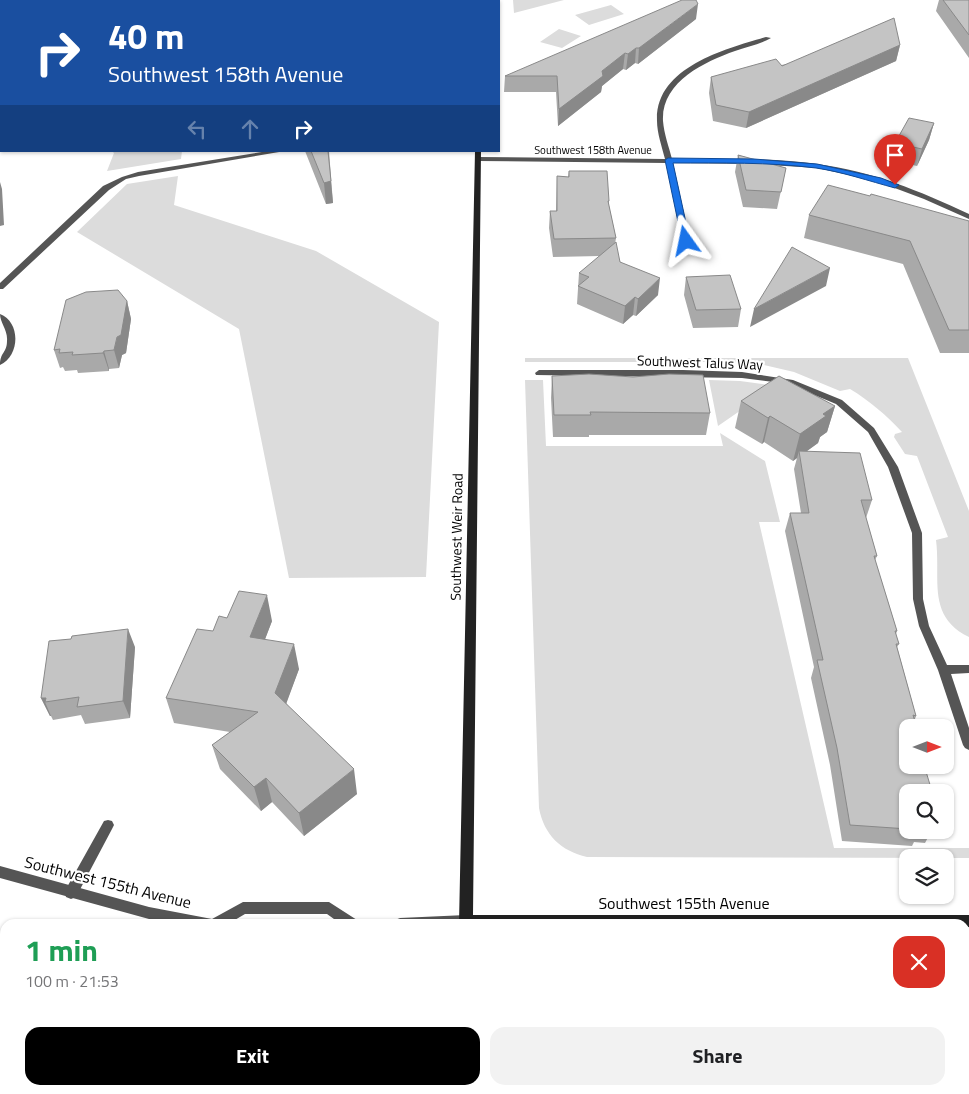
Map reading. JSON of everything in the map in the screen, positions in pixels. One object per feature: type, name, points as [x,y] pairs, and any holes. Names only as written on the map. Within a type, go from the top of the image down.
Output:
[{"type":"street","points":[[686,241],[660,121],[663,102],[675,83],[695,67],[722,53],[768,38]]},
{"type":"street","points":[[0,287],[106,188],[115,182],[138,174],[276,152]]},
{"type":"street","name":"Southwest 158th Avenue","points":[[478,155],[754,162],[817,166],[878,180],[927,197],[969,217]]},
{"type":"street","name":"Southwest Weir Road","points":[[466,919],[478,155]]},
{"type":"street","points":[[0,316],[4,319],[11,332],[10,349],[0,362]]},
{"type":"street","name":"Southwest Talus Way","points":[[539,373],[683,372],[742,375],[790,382],[839,402],[871,430],[893,467],[917,533],[919,561],[918,599],[924,626],[944,670],[969,745]]},
{"type":"street","points":[[944,670],[969,669]]},
{"type":"street","points":[[71,893],[108,825]]},
{"type":"street","name":"Southwest 155th Avenue","points":[[0,872],[71,893],[149,913],[181,919]]},
{"type":"street","points":[[224,919],[243,908],[329,908],[345,919]]},
{"type":"shaded area","points":[[513,0],[564,0],[514,13]]},
{"type":"shaded area","points":[[611,5],[624,14],[589,25],[575,15]]},
{"type":"shaded area","points":[[559,29],[581,36],[562,48],[540,42]]},
{"type":"shaded area","points":[[182,152],[181,159],[107,171],[114,153]]},
{"type":"shaded area","points":[[178,176],[174,205],[316,251],[439,322],[426,577],[289,578],[239,329],[77,232],[127,184]]},
{"type":"shaded area","points":[[525,358],[908,358],[969,511],[969,637],[955,628],[946,618],[941,607],[937,582],[936,540],[948,537],[917,456],[905,454],[894,437],[895,434],[902,432],[878,409],[850,389],[840,391],[794,372],[764,365],[732,362],[525,362]]},
{"type":"shaded area","points":[[525,380],[543,380],[546,446],[723,446],[720,433],[765,461],[780,522],[759,522],[834,848],[969,848],[969,858],[954,858],[954,849],[899,849],[899,858],[587,857],[569,851],[555,840],[541,818],[539,808]]},
{"type":"shaded area","points":[[709,380],[740,381],[776,386],[718,426]]},
{"type":"building","points":[[682,0],[696,0],[698,4],[639,48],[628,54],[625,53],[602,71],[603,76],[559,109],[557,76],[505,76]]},
{"type":"building","points":[[943,0],[969,0],[969,35]]},
{"type":"building","points":[[894,18],[900,45],[749,112],[716,105],[711,77],[776,59],[782,66]]},
{"type":"building","points":[[909,118],[934,123],[922,149],[895,143]]},
{"type":"building","points":[[311,152],[328,152],[331,181],[324,183]]},
{"type":"building","points":[[738,155],[786,168],[781,192],[746,190]]},
{"type":"building","points":[[569,171],[607,171],[608,201],[616,238],[554,239],[550,211],[557,211],[557,176],[569,177]]},
{"type":"building","points":[[828,185],[870,196],[871,194],[969,221],[969,330],[949,330],[910,241],[809,215]]},
{"type":"building","points":[[616,242],[620,262],[660,278],[638,299],[635,297],[625,306],[578,286],[589,277],[579,273]]},
{"type":"building","points":[[792,247],[830,268],[754,309]]},
{"type":"building","points":[[730,275],[741,309],[696,310],[686,277]]},
{"type":"building","points":[[118,290],[127,301],[121,335],[117,337],[114,350],[104,351],[103,353],[72,355],[73,352],[59,353],[60,349],[54,350],[66,300],[86,292]]},
{"type":"building","points":[[589,374],[633,377],[669,374],[703,375],[710,413],[590,412],[591,415],[554,415],[552,376]]},
{"type":"building","points":[[779,376],[835,406],[823,414],[826,416],[800,434],[770,416],[768,418],[741,401]]},
{"type":"building","points":[[799,451],[860,453],[872,500],[861,500],[877,556],[874,556],[897,631],[895,631],[899,644],[896,644],[916,716],[913,715],[914,719],[899,719],[899,774],[927,774],[930,784],[899,784],[899,828],[850,825],[837,748],[817,660],[823,660],[790,513],[809,513]]},
{"type":"building","points":[[239,591],[267,595],[250,637],[294,644],[275,693],[354,769],[299,813],[266,778],[254,787],[212,745],[258,712],[166,698],[197,629],[213,631],[219,616],[227,618]]},
{"type":"building","points":[[128,629],[123,701],[77,707],[79,697],[45,702],[46,698],[41,698],[49,641]]},
{"type":"route","points":[[686,241],[668,160],[817,166],[895,185]]}]
